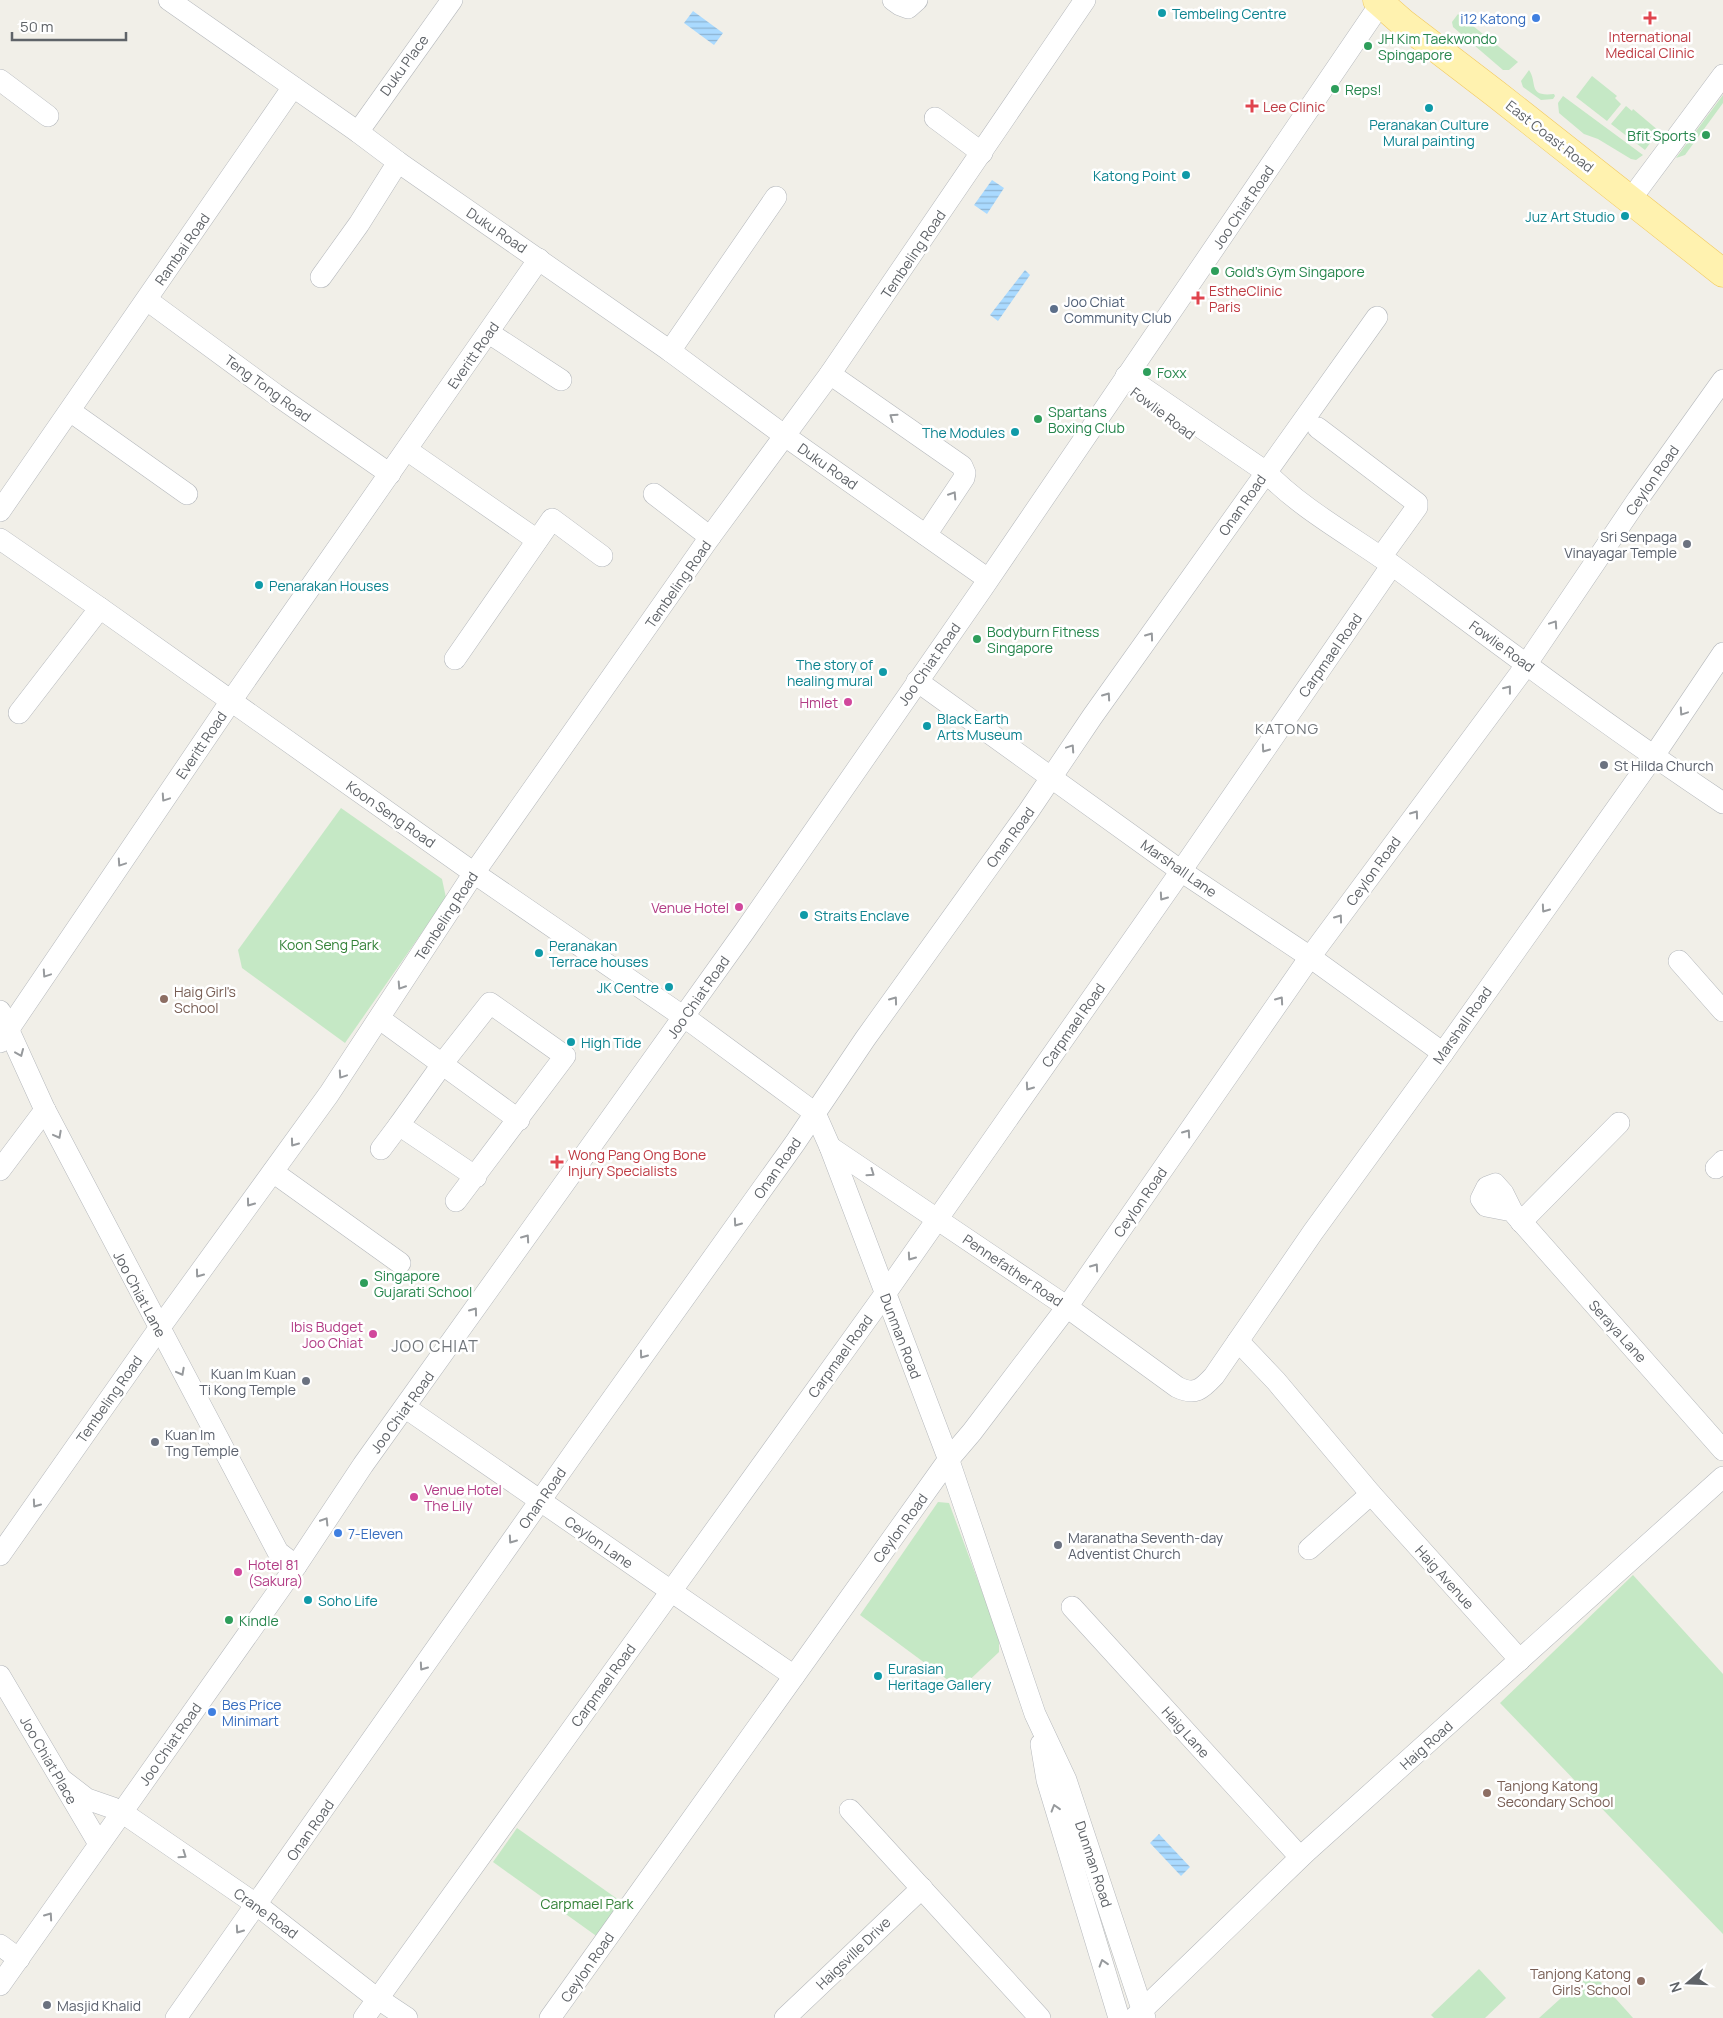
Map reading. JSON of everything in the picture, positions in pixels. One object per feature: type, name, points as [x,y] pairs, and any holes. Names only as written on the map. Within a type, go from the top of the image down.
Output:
[{"type":"main road","name":"East Coast Road","points":[[1387,1],[1438,30],[1550,116],[1723,256]]},
{"type":"main road","name":"East Coast Road","points":[[1387,1],[1402,22],[1723,274]]},
{"type":"street","name":"Duku Place","points":[[358,132],[452,0]]},
{"type":"street","points":[[893,0],[908,8],[917,0]]},
{"type":"street","name":"Tembeling Road","points":[[0,1555],[158,1329],[325,1100],[474,873],[710,537],[830,374],[1085,0]]},
{"type":"street","name":"Joo Chiat Road","points":[[0,1985],[296,1566],[339,1499],[406,1408],[684,1017],[1387,1]]},
{"type":"street","name":"Duku Road","points":[[182,3],[293,87],[670,351],[785,436],[988,579]]},
{"type":"street","points":[[1639,188],[1723,75]]},
{"type":"street","points":[[0,80],[48,116]]},
{"type":"street","name":"Rambai Road","points":[[0,511],[293,87]]},
{"type":"street","points":[[935,118],[982,153]]},
{"type":"street","points":[[321,277],[359,224],[398,162]]},
{"type":"street","points":[[670,351],[776,197]]},
{"type":"street","name":"Everitt Road","points":[[3,1027],[539,259]]},
{"type":"street","name":"Teng Tong Road","points":[[147,300],[275,394],[390,474]]},
{"type":"street","name":"Onan Road","points":[[176,2018],[815,1113],[860,1046],[929,952],[1092,717],[1377,318]]},
{"type":"street","points":[[489,333],[560,380]]},
{"type":"street","points":[[830,374],[962,466],[965,473],[964,478],[926,535]]},
{"type":"street","name":"Fowlie Road","points":[[1124,379],[1262,477],[1282,488],[1386,561],[1653,756],[1723,803]]},
{"type":"street","name":"Ceylon Road","points":[[550,2018],[949,1459],[972,1432],[1067,1307],[1310,957],[1527,664],[1638,499],[1723,380]]},
{"type":"street","points":[[70,411],[187,494]]},
{"type":"street","name":"Carpmael Road","points":[[364,2018],[885,1294],[1181,871],[1386,561],[1417,503],[1318,428]]},
{"type":"street","points":[[407,450],[537,540]]},
{"type":"street","points":[[654,494],[710,537]]},
{"type":"street","points":[[455,659],[552,519],[602,556]]},
{"type":"street","name":"Koon Seng Road","points":[[0,539],[474,873],[684,1017]]},
{"type":"street","points":[[19,713],[100,608]]},
{"type":"street","name":"Marshall Road","points":[[1195,1392],[1206,1385],[1214,1376],[1313,1232],[1444,1052],[1653,756],[1723,653]]},
{"type":"street","name":"Marshall Lane","points":[[917,682],[1181,871],[1310,957],[1444,1052]]},
{"type":"street","points":[[1679,961],[1723,1011]]},
{"type":"street","points":[[381,1148],[442,1064],[490,1003],[565,1056],[519,1120],[456,1201]]},
{"type":"street","name":"Dunman Road","points":[[684,1017],[815,1113],[830,1147],[949,1459],[1036,1714],[1066,1780],[1140,2015]]},
{"type":"street","points":[[380,1018],[519,1120]]},
{"type":"street","name":"Joo Chiat Lane","points":[[3,1027],[158,1329],[278,1552],[296,1566]]},
{"type":"street","points":[[0,1170],[45,1110]]},
{"type":"street","name":"Seraya Lane","points":[[1619,1123],[1516,1217],[1723,1450]]},
{"type":"street","points":[[399,1125],[476,1176]]},
{"type":"street","name":"Pennefather Road","points":[[830,1147],[1067,1307],[1177,1387],[1187,1392],[1195,1392]]},
{"type":"street","points":[[273,1172],[400,1263]]},
{"type":"street","name":"Haig Avenue","points":[[1238,1341],[1276,1381],[1316,1440],[1371,1494],[1520,1660]]},
{"type":"street","name":"Ceylon Lane","points":[[406,1408],[794,1676]]},
{"type":"street","name":"Haig Road","points":[[1140,2015],[1300,1858],[1723,1478]]},
{"type":"street","points":[[1309,1549],[1371,1494]]},
{"type":"street","name":"Haig Lane","points":[[1072,1607],[1300,1858]]},
{"type":"street","name":"Joo Chiat Place","points":[[0,1676],[99,1844]]},
{"type":"street","name":"Dunman Road","points":[[1036,1714],[1047,1780],[1119,2018]]},
{"type":"street","name":"Crane Road","points":[[61,1779],[87,1799],[121,1812],[257,1905],[378,1999],[408,2018]]},
{"type":"street","points":[[850,1810],[1040,2018]]},
{"type":"street","name":"Haigsville Drive","points":[[785,2018],[922,1888]]},
{"type":"street","points":[[0,1945],[19,1960]]},
{"type":"green space","points":[[1458,14],[1518,62],[1509,70],[1503,70],[1453,27],[1452,22]]},
{"type":"green space","points":[[1529,70],[1537,91],[1554,94],[1553,99],[1541,100],[1523,87],[1521,81]]},
{"type":"green space","points":[[1592,76],[1617,96],[1615,98],[1621,104],[1607,121],[1576,97]]},
{"type":"green space","points":[[1723,95],[1723,103],[1685,155],[1676,158]]},
{"type":"green space","points":[[1563,96],[1643,155],[1636,160],[1631,159],[1598,139],[1584,134],[1559,113],[1558,103]]},
{"type":"green space","points":[[1626,106],[1632,111],[1633,109],[1659,131],[1645,150],[1611,124]]},
{"type":"green space","name":"Koon Seng Park","points":[[341,808],[442,879],[446,898],[345,1043],[242,968],[238,950]]},
{"type":"green space","points":[[938,1502],[949,1503],[999,1637],[999,1652],[960,1689],[860,1615]]},
{"type":"green space","points":[[1633,1575],[1723,1674],[1723,1934],[1500,1703]]},
{"type":"green space","name":"Carpmael Park","points":[[517,1828],[626,1905],[602,1940],[493,1862]]},
{"type":"green space","points":[[1479,1969],[1506,1998],[1485,2018],[1434,2018],[1431,2015]]},
{"type":"green space","points":[[1591,1971],[1633,2018],[1539,2018]]},
{"type":"water","points":[[693,11],[723,33],[714,45],[684,23]]},
{"type":"water","points":[[992,180],[1004,188],[987,214],[974,205]]},
{"type":"water","points":[[1025,270],[1030,275],[998,321],[990,315]]},
{"type":"water","points":[[1159,1834],[1190,1867],[1181,1876],[1150,1843]]},
{"type":"place","name":"Tembeling Centre","points":[[1162,13]]},
{"type":"place","name":"i12 Katong","points":[[1536,18]]},
{"type":"place","name":"International Medical Clinic","points":[[1650,18]]},
{"type":"place","name":"JH Kim Taekwondo Spingapore","points":[[1368,46]]},
{"type":"place","name":"Reps!","points":[[1335,89]]},
{"type":"place","name":"Lee Clinic","points":[[1252,106]]},
{"type":"place","name":"Peranakan Culture Mural painting","points":[[1429,108]]},
{"type":"place","name":"Bfit Sports","points":[[1706,135]]},
{"type":"place","name":"Katong Point","points":[[1186,175]]},
{"type":"place","name":"Juz Art Studio","points":[[1625,216]]},
{"type":"place","name":"Gold's Gym Singapore","points":[[1215,271]]},
{"type":"place","name":"EstheClinic Paris","points":[[1198,298]]},
{"type":"place","name":"Joo Chiat Community Club","points":[[1054,309]]},
{"type":"place","name":"Foxx","points":[[1147,372]]},
{"type":"place","name":"Spartans Boxing Club","points":[[1038,419]]},
{"type":"place","name":"The Modules","points":[[1015,432]]},
{"type":"place","name":"Sri Senpaga Vinayagar Temple","points":[[1687,544]]},
{"type":"place","name":"Penarakan Houses","points":[[259,585]]},
{"type":"place","name":"Bodyburn Fitness Singapore","points":[[977,639]]},
{"type":"place","name":"The story of healing mural","points":[[883,672]]},
{"type":"place","name":"Hmlet","points":[[848,702]]},
{"type":"place","name":"Black Earth Arts Museum","points":[[927,726]]},
{"type":"place","name":"St Hilda Church","points":[[1604,765]]},
{"type":"place","name":"Venue Hotel","points":[[739,907]]},
{"type":"place","name":"Straits Enclave","points":[[804,915]]},
{"type":"place","name":"Peranakan Terrace houses","points":[[539,953]]},
{"type":"place","name":"JK Centre","points":[[669,987]]},
{"type":"place","name":"Haig Girl's School","points":[[164,999]]},
{"type":"place","name":"High Tide","points":[[571,1042]]},
{"type":"place","name":"Wong Pang Ong Bone Injury Specialists","points":[[557,1162]]},
{"type":"place","name":"Singapore Gujarati School","points":[[364,1283]]},
{"type":"place","name":"Ibis Budget Joo Chiat","points":[[373,1334]]},
{"type":"place","name":"Kuan Im Kuan Ti Kong Temple","points":[[306,1381]]},
{"type":"place","name":"Kuan Im Tng Temple","points":[[155,1442]]},
{"type":"place","name":"Venue Hotel The Lily","points":[[414,1497]]},
{"type":"place","name":"7-Eleven","points":[[338,1533]]},
{"type":"place","name":"Maranatha Seventh-day Adventist Church","points":[[1058,1545]]},
{"type":"place","name":"Hotel 81 (Sakura)","points":[[238,1572]]},
{"type":"place","name":"Soho Life","points":[[308,1600]]},
{"type":"place","name":"Kindle","points":[[229,1620]]},
{"type":"place","name":"Eurasian Heritage Gallery","points":[[878,1676]]},
{"type":"place","name":"Bes Price Minimart","points":[[212,1712]]},
{"type":"place","name":"Tanjong Katong Secondary School","points":[[1487,1793]]},
{"type":"place","name":"Tanjong Katong Girls' School","points":[[1641,1981]]},
{"type":"place","name":"Masjid Khalid","points":[[47,2005]]},
{"type":"district","name":"KATONG","points":[[1287,728]]},
{"type":"district","name":"JOO CHIAT","points":[[435,1346]]}]
